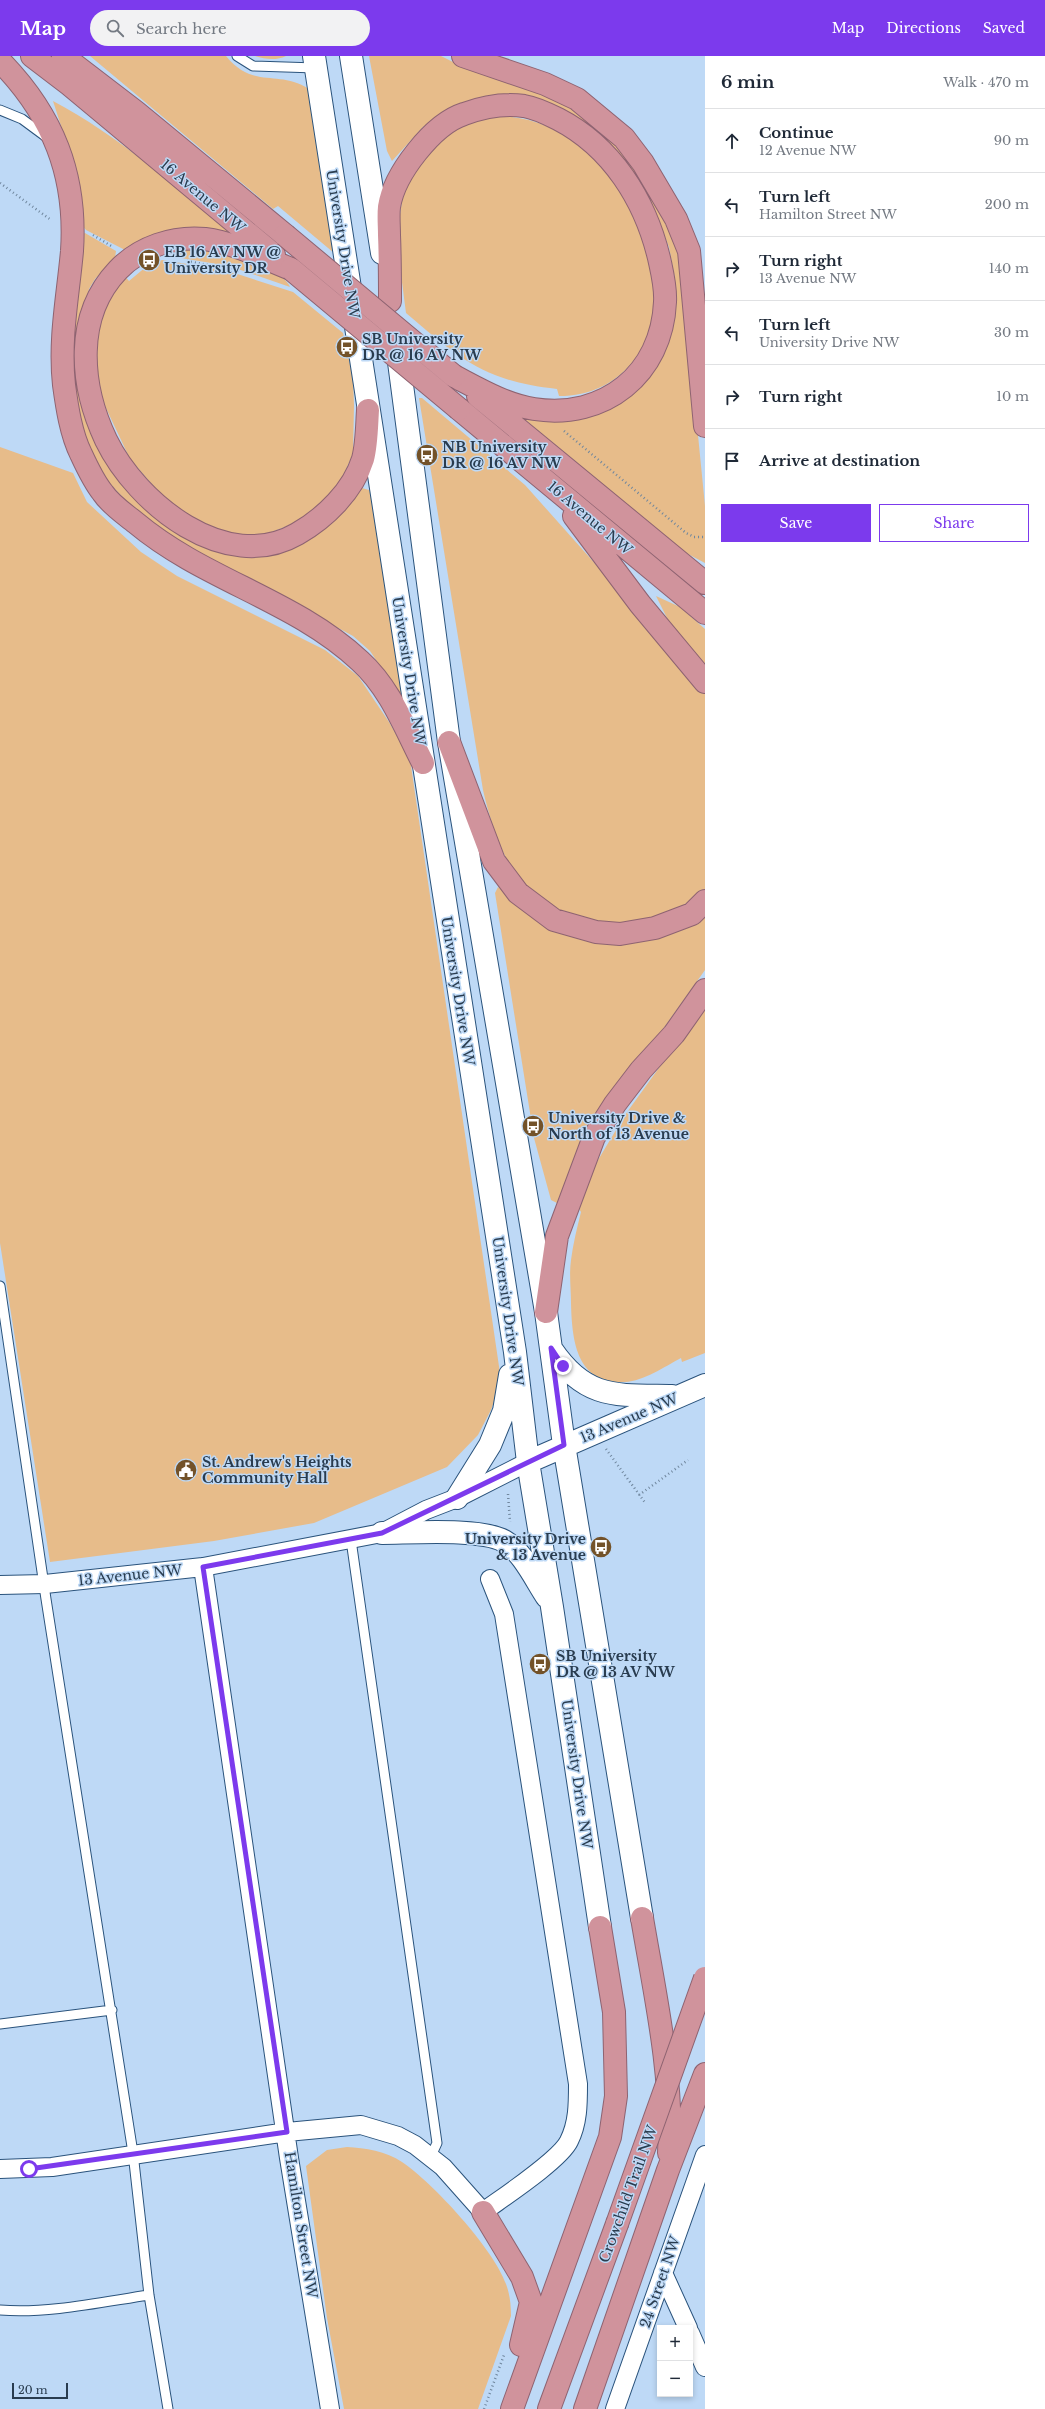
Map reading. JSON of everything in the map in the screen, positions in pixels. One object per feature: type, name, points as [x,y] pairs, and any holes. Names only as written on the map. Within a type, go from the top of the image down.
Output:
[{"type":"highway","name":"16 Avenue NW","points":[[32,56],[70,85],[705,613]]},
{"type":"highway","name":"16 Avenue NW","points":[[63,56],[77,64],[705,583]]},
{"type":"highway","points":[[463,56],[545,84],[577,99],[624,138],[643,163],[676,219],[689,251],[705,426]]},
{"type":"highway","points":[[0,61],[18,79],[50,129],[62,156],[68,179],[73,228],[62,331],[62,367],[67,408],[80,452],[103,494],[167,547],[204,569],[310,622],[361,661],[385,688],[423,763]]},
{"type":"highway","points":[[390,301],[389,206],[402,173],[420,149],[450,118],[498,105],[525,106],[549,114],[577,129],[614,164],[630,184],[648,222],[655,242],[664,278],[666,302],[662,326],[655,346],[628,385],[607,400],[586,408],[534,409],[504,400],[454,376]]},
{"type":"highway","points":[[291,269],[230,244],[203,239],[176,240],[152,246],[127,261],[100,293],[91,314],[86,337],[87,382],[106,440],[143,491],[169,515],[201,535],[234,546],[262,545],[288,540],[316,524],[351,484],[363,458],[368,410]]},
{"type":"highway","points":[[552,486],[640,604],[705,682]]},
{"type":"highway","points":[[449,742],[494,861],[518,893],[554,920],[596,932],[620,934],[655,928],[692,914],[705,901]]},
{"type":"highway","points":[[546,1312],[557,1236],[594,1137],[615,1104],[641,1070],[674,1034],[705,990]]},
{"type":"highway","points":[[642,1918],[661,2033],[670,2130],[668,2170]]},
{"type":"highway","points":[[512,2409],[610,2137],[616,2096],[614,2012],[600,1927]]},
{"type":"highway","name":"Crowchild Trail NW","points":[[549,2409],[705,1978]]},
{"type":"highway","name":"Crowchild Trail NW","points":[[585,2409],[668,2170],[705,2074]]},
{"type":"highway","points":[[483,2212],[519,2270],[531,2302],[528,2319],[501,2409]]},
{"type":"street","name":"University Drive NW","points":[[351,56],[404,392],[449,742],[546,1312],[564,1445],[642,1918]]},
{"type":"street","name":"University Drive NW","points":[[315,62],[515,1352],[528,1462],[552,1607],[600,1927]]},
{"type":"street","points":[[551,1348],[563,1366],[587,1386],[616,1394],[680,1396]]},
{"type":"street","points":[[457,1498],[490,1445],[504,1412],[515,1352]]},
{"type":"street","name":"13 Avenue NW","points":[[0,1585],[45,1584],[203,1567],[382,1533],[426,1510],[457,1498],[564,1445],[705,1385]]},
{"type":"street","points":[[382,1533],[486,1534],[504,1541],[516,1552],[552,1607]]},
{"type":"street","name":"Hamilton Street NW","points":[[203,1567],[328,2409]]},
{"type":"street","points":[[0,2169],[52,2167],[133,2153],[287,2132],[361,2125],[398,2136],[431,2156],[483,2212],[548,2163],[568,2142],[578,2112],[578,2084],[506,1622],[490,1579]]},
{"type":"street","name":"24 Street NW","points":[[615,2409],[705,2155]]},
{"type":"street","points":[[663,2273],[687,2325]]},
{"type":"street","points":[[693,2340],[705,2367]]},
{"type":"lane","points":[[237,56],[253,66],[315,62]]},
{"type":"lane","points":[[0,110],[22,119],[40,130],[62,156]]},
{"type":"lane","points":[[0,1286],[112,2010],[133,2153],[149,2295],[168,2409]]},
{"type":"lane","points":[[351,1540],[437,2143],[431,2156]]},
{"type":"lane","points":[[0,2024],[112,2010]]},
{"type":"lane","points":[[0,2310],[14,2311],[74,2305],[149,2295]]},
{"type":"path","points":[[0,183],[47,217],[58,222]]},
{"type":"path","points":[[88,232],[116,249]]},
{"type":"path","points":[[184,260],[242,272]]},
{"type":"path","points":[[551,409],[555,424],[686,533],[694,537],[705,537]]},
{"type":"path","points":[[604,1446],[646,1504]]},
{"type":"path","points":[[639,1495],[688,1460]]},
{"type":"path","points":[[508,1494],[511,1530]]},
{"type":"path","points":[[484,2409],[505,2353]]},
{"type":"shaded area","points":[[90,56],[226,56],[246,73],[266,78],[286,80],[297,83],[309,89],[334,253],[278,206],[273,209]]},
{"type":"shaded area","points":[[255,56],[286,56],[278,59],[270,59]]},
{"type":"shaded area","points":[[369,56],[441,56],[465,68],[559,100],[592,119],[645,176],[677,243],[682,273],[705,506],[705,563],[686,553],[518,414],[589,413],[671,328],[676,309],[675,279],[669,247],[651,202],[626,162],[573,116],[452,109],[423,127],[392,161],[387,151]]},
{"type":"shaded area","points":[[53,101],[101,130],[145,162],[231,233],[229,237],[187,231],[164,232],[139,241],[125,250],[86,230],[81,224],[71,157]]},
{"type":"shaded area","points":[[499,116],[521,118],[542,124],[561,133],[578,144],[609,174],[622,191],[638,218],[657,275],[656,302],[652,323],[645,343],[634,360],[620,375],[603,386],[582,393],[559,396],[557,389],[510,380],[491,374],[458,355],[406,313],[400,267],[399,221],[402,201],[412,169],[446,134],[478,120]]},
{"type":"shaded area","points":[[85,233],[116,251],[115,258],[95,279],[89,289],[85,308],[78,365],[153,513],[278,552],[303,542],[326,528],[354,499],[362,488],[369,490],[373,500],[403,700],[370,651],[353,636],[163,533],[134,509],[110,484],[85,438],[72,392],[71,339],[81,235]]},
{"type":"shaded area","points":[[202,246],[265,268],[285,280],[290,287],[229,266],[163,255],[162,253]]},
{"type":"shaded area","points":[[162,260],[225,270],[293,292],[343,333],[353,378],[353,454],[337,489],[308,518],[264,535],[241,536],[205,526],[163,497],[130,459],[105,406],[96,375],[95,351],[98,324],[123,274],[129,281],[147,266]]},
{"type":"shaded area","points":[[419,398],[422,398],[525,485],[640,614],[705,694],[705,889],[684,905],[661,916],[636,922],[611,923],[585,919],[561,911],[539,898],[520,880],[507,861],[497,837],[483,790]]},
{"type":"shaded area","points":[[0,447],[73,473],[87,502],[141,552],[177,576],[325,650],[358,676],[389,722],[410,759],[501,1380],[491,1410],[478,1435],[447,1467],[314,1523],[214,1541],[50,1562],[0,1243]]},
{"type":"shaded area","points":[[656,596],[680,607],[705,629],[705,665],[668,620]]},
{"type":"shaded area","points":[[498,887],[559,931],[705,913],[705,970],[608,1107],[561,1200],[557,1203],[551,1200],[534,1138],[495,893]]},
{"type":"shaded area","points":[[705,1004],[705,1353],[682,1362],[681,1358],[654,1373],[639,1379],[625,1382],[609,1381],[596,1376],[587,1368],[580,1358],[573,1331],[570,1271],[573,1248],[581,1212],[578,1207],[595,1165],[625,1115]]},
{"type":"shaded area","points":[[347,2147],[368,2149],[389,2155],[396,2158],[415,2172],[445,2200],[476,2235],[489,2253],[506,2284],[511,2316],[478,2409],[344,2409],[327,2318],[306,2166],[327,2150]]},
{"type":"place","name":"EB 16 AV NW @ University DR","points":[[149,260]]},
{"type":"place","name":"SB University DR @ 16 AV NW","points":[[347,347]]},
{"type":"place","name":"NB University DR @ 16 AV NW","points":[[427,455]]},
{"type":"place","name":"University Drive & North of 13 Avenue","points":[[533,1126]]},
{"type":"place","name":"St. Andrew's Heights Community Hall","points":[[186,1470]]},
{"type":"place","name":"University Drive & 13 Avenue","points":[[601,1547]]},
{"type":"place","name":"SB University DR @ 13 AV NW","points":[[540,1664]]},
{"type":"route","points":[[29,2169],[52,2167],[133,2153],[287,2132],[203,1567],[382,1533],[426,1510],[457,1498],[506,1472],[564,1445],[551,1348],[563,1366]]}]
